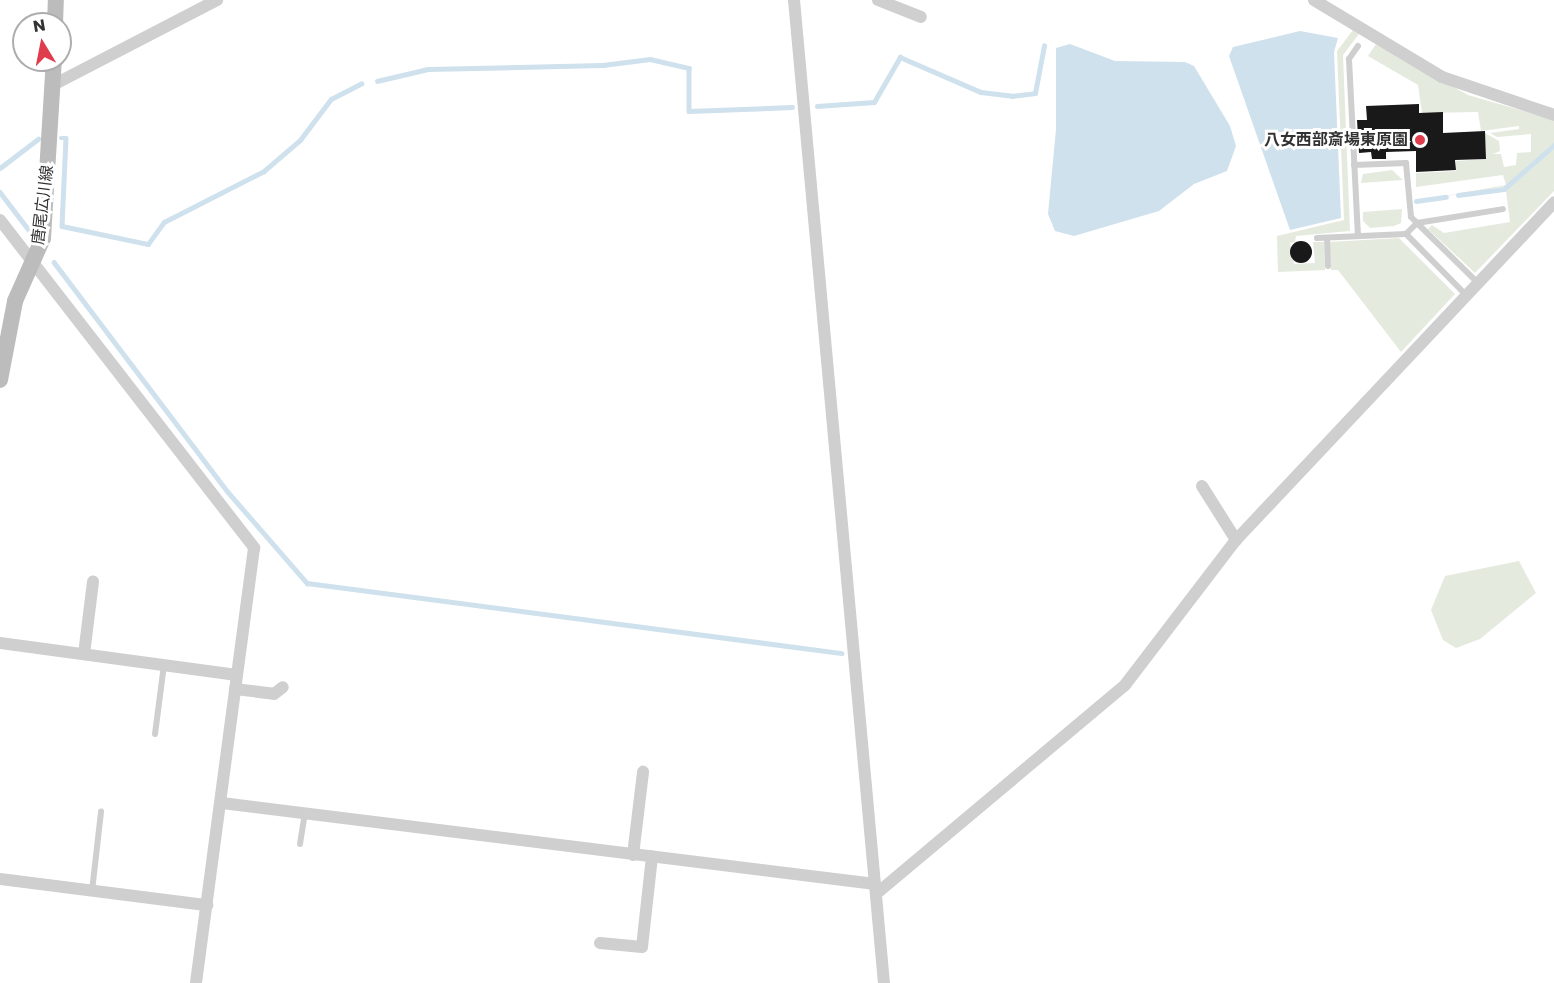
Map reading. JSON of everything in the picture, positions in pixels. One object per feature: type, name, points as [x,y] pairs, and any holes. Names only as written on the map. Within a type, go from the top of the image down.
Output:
[{"type":"main road","name":"唐尾広川線","points":[[0,380],[15,301],[34,262],[43,236],[54,72]]},
{"type":"street","points":[[53,85],[217,0]]},
{"type":"street","points":[[794,0],[884,983]]},
{"type":"street","points":[[878,0],[921,17]]},
{"type":"street","points":[[1314,0],[1442,77],[1554,115]]},
{"type":"street","points":[[222,803],[652,857],[876,889],[1125,685],[1236,540],[1554,202]]},
{"type":"street","points":[[0,220],[254,548],[222,803],[196,983]]},
{"type":"street","points":[[1202,486],[1236,540]]},
{"type":"street","points":[[84,654],[93,582]]},
{"type":"street","points":[[0,643],[237,675]]},
{"type":"street","points":[[235,689],[274,694],[283,687]]},
{"type":"street","points":[[633,855],[644,772]]},
{"type":"street","points":[[600,943],[642,947],[652,857]]},
{"type":"street","points":[[0,879],[207,905]]},
{"type":"lane","points":[[1358,45],[1349,59],[1358,236]]},
{"type":"lane","points":[[1354,165],[1406,163],[1411,217],[1478,283]]},
{"type":"lane","points":[[1317,238],[1406,234],[1417,224],[1503,209]]},
{"type":"lane","points":[[1406,234],[1466,295]]},
{"type":"lane","points":[[1327,238],[1328,266]]},
{"type":"lane","points":[[155,734],[164,665]]},
{"type":"lane","points":[[92,891],[101,812]]},
{"type":"lane","points":[[300,844],[305,813]]},
{"type":"shaded area","points":[[1353,30],[1359,34],[1343,55],[1350,231],[1296,236],[1295,242],[1290,243],[1294,264],[1315,263],[1313,242],[1324,242],[1325,270],[1278,272],[1277,236],[1344,220],[1337,51]]},
{"type":"shaded area","points":[[1376,44],[1468,95],[1554,120],[1554,143],[1507,186],[1417,201],[1506,185],[1503,175],[1416,187],[1416,173],[1456,171],[1456,161],[1486,159],[1485,133],[1499,141],[1500,151],[1493,154],[1501,154],[1504,167],[1516,165],[1517,153],[1531,152],[1531,134],[1497,137],[1490,133],[1519,129],[1519,126],[1481,131],[1478,112],[1422,113],[1418,85],[1368,56]]},
{"type":"shaded area","points":[[1554,148],[1554,191],[1475,273],[1428,229],[1432,225],[1444,233],[1510,222],[1506,191]]},
{"type":"shaded area","points":[[1392,170],[1403,180],[1361,183],[1363,174]]},
{"type":"shaded area","points":[[1402,209],[1401,223],[1394,226],[1370,228],[1363,221],[1363,212]]},
{"type":"shaded area","points":[[1399,238],[1455,294],[1401,352],[1338,270],[1331,270],[1329,242]]},
{"type":"shaded area","points":[[1519,561],[1536,593],[1480,639],[1456,648],[1443,640],[1431,610],[1445,576]]},
{"type":"water","points":[[1300,31],[1338,38],[1334,52],[1341,218],[1290,230],[1229,56],[1233,47]]},
{"type":"water","points":[[1070,44],[1115,61],[1185,62],[1194,66],[1230,126],[1236,146],[1227,171],[1194,184],[1159,211],[1074,236],[1055,231],[1048,214],[1056,129],[1056,48]]},
{"type":"building","name":"八女西部斎場東原園","points":[[1419,104],[1419,113],[1443,112],[1443,133],[1485,131],[1486,159],[1455,160],[1456,170],[1416,172],[1416,151],[1386,152],[1386,159],[1372,159],[1371,152],[1359,153],[1357,120],[1367,120],[1366,106]]},
{"type":"building","points":[[1301,241],[1309,244],[1312,252],[1309,260],[1301,263],[1293,260],[1290,252],[1293,244]]},
{"type":"waterway","points":[[817,106],[874,102],[900,57],[981,92],[1012,96],[1035,93],[1044,46]]},
{"type":"waterway","points":[[377,81],[428,69],[603,65],[650,59],[689,68],[689,111],[792,107]]},
{"type":"waterway","points":[[61,138],[66,138],[62,226],[148,244],[164,222],[264,171],[300,140],[331,99],[361,84]]},
{"type":"waterway","points":[[0,168],[38,139]]},
{"type":"waterway","points":[[1458,195],[1504,189],[1554,145]]},
{"type":"waterway","points":[[0,192],[29,230]]},
{"type":"waterway","points":[[1416,201],[1446,197]]},
{"type":"waterway","points":[[54,262],[228,492],[307,583],[841,653]]},
{"type":"place","name":"八女西部斎場東原園","points":[[1420,140]]}]
